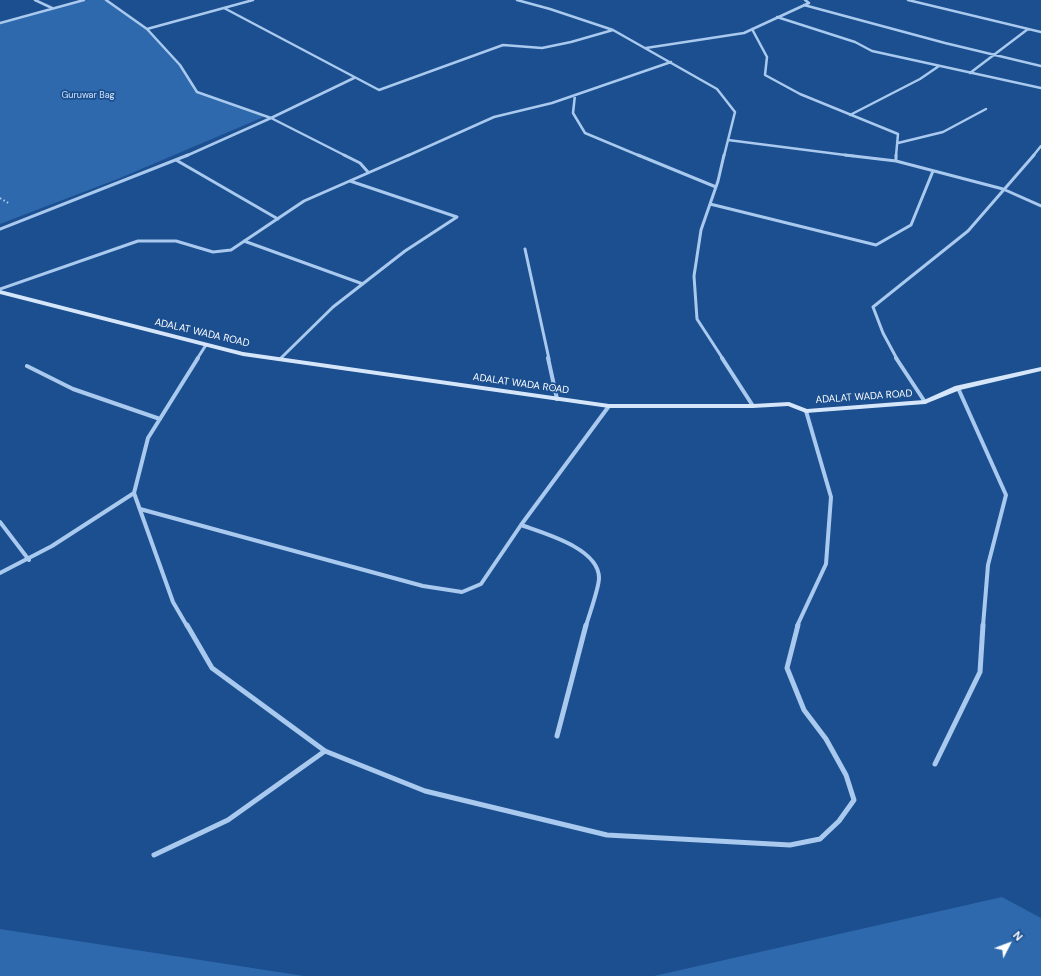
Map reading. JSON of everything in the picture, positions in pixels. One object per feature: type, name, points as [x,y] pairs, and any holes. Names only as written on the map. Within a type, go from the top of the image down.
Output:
[{"type":"main road","name":"ADALAT WADA ROAD","points":[[0,292],[243,354],[280,358],[609,406],[752,406],[789,404],[806,411],[924,402],[958,388],[1041,369]]},
{"type":"street","points":[[35,0],[53,8]]},
{"type":"street","points":[[0,23],[84,0]]},
{"type":"street","points":[[106,0],[147,29],[180,65],[196,92],[271,118],[360,162],[368,172]]},
{"type":"street","points":[[147,29],[253,0]]},
{"type":"street","points":[[516,0],[550,9],[613,30],[717,89],[735,112],[716,187],[701,230],[694,276],[697,319],[752,406]]},
{"type":"street","points":[[646,48],[744,33],[809,3],[805,0]]},
{"type":"street","points":[[908,0],[1041,32]]},
{"type":"street","points":[[804,6],[945,43],[1041,66]]},
{"type":"street","points":[[224,8],[379,90],[502,45],[542,48],[571,42],[613,30]]},
{"type":"street","points":[[777,17],[854,42],[872,51],[1041,88]]},
{"type":"street","points":[[752,29],[768,57],[765,75],[800,94],[898,134],[896,161]]},
{"type":"street","points":[[970,72],[1028,29]]},
{"type":"street","points":[[0,289],[107,250],[138,242],[170,240],[214,252],[231,250],[304,201],[494,117],[552,103],[671,62]]},
{"type":"street","points":[[850,115],[920,79],[940,66]]},
{"type":"street","points":[[0,228],[176,160],[271,118],[354,78]]},
{"type":"street","points":[[575,95],[573,113],[585,133],[716,187]]},
{"type":"street","points":[[898,143],[943,132],[986,109]]},
{"type":"street","points":[[728,140],[896,161],[1003,189],[1041,206]]},
{"type":"street","points":[[924,402],[897,362],[880,330],[873,307],[968,231],[1041,146]]},
{"type":"street","points":[[176,160],[278,219]]},
{"type":"street","points":[[710,204],[876,245],[911,225],[933,171]]},
{"type":"street","points":[[280,358],[333,307],[405,251],[457,217],[350,181]]},
{"type":"street","points":[[244,241],[363,284]]},
{"type":"street","points":[[525,249],[557,399]]},
{"type":"street","points":[[206,345],[148,438],[134,493],[173,602],[212,668],[325,751],[424,790],[607,835],[790,845],[820,839],[839,821],[854,800],[846,775],[826,739],[804,710],[787,668],[796,630],[826,564],[831,497],[806,411]]},
{"type":"street","points":[[27,366],[73,389],[160,419]]},
{"type":"street","points":[[935,764],[980,672],[988,565],[1006,495],[958,388]]},
{"type":"street","points":[[140,509],[423,586],[462,592],[481,584],[521,526],[609,406]]},
{"type":"street","points":[[0,573],[29,560],[82,529],[134,493]]},
{"type":"street","points":[[0,522],[29,560]]},
{"type":"street","points":[[521,526],[574,546],[588,555],[598,571],[599,578],[556,736]]},
{"type":"street","points":[[154,855],[228,820],[325,751]]},
{"type":"green space","name":"Guruwar Bag","points":[[88,0],[105,0],[147,29],[180,65],[197,92],[266,116],[120,178],[0,224],[0,23]]},
{"type":"green space","points":[[1002,897],[1041,918],[1041,976],[654,976]]},
{"type":"green space","points":[[0,929],[304,976],[0,976]]}]
